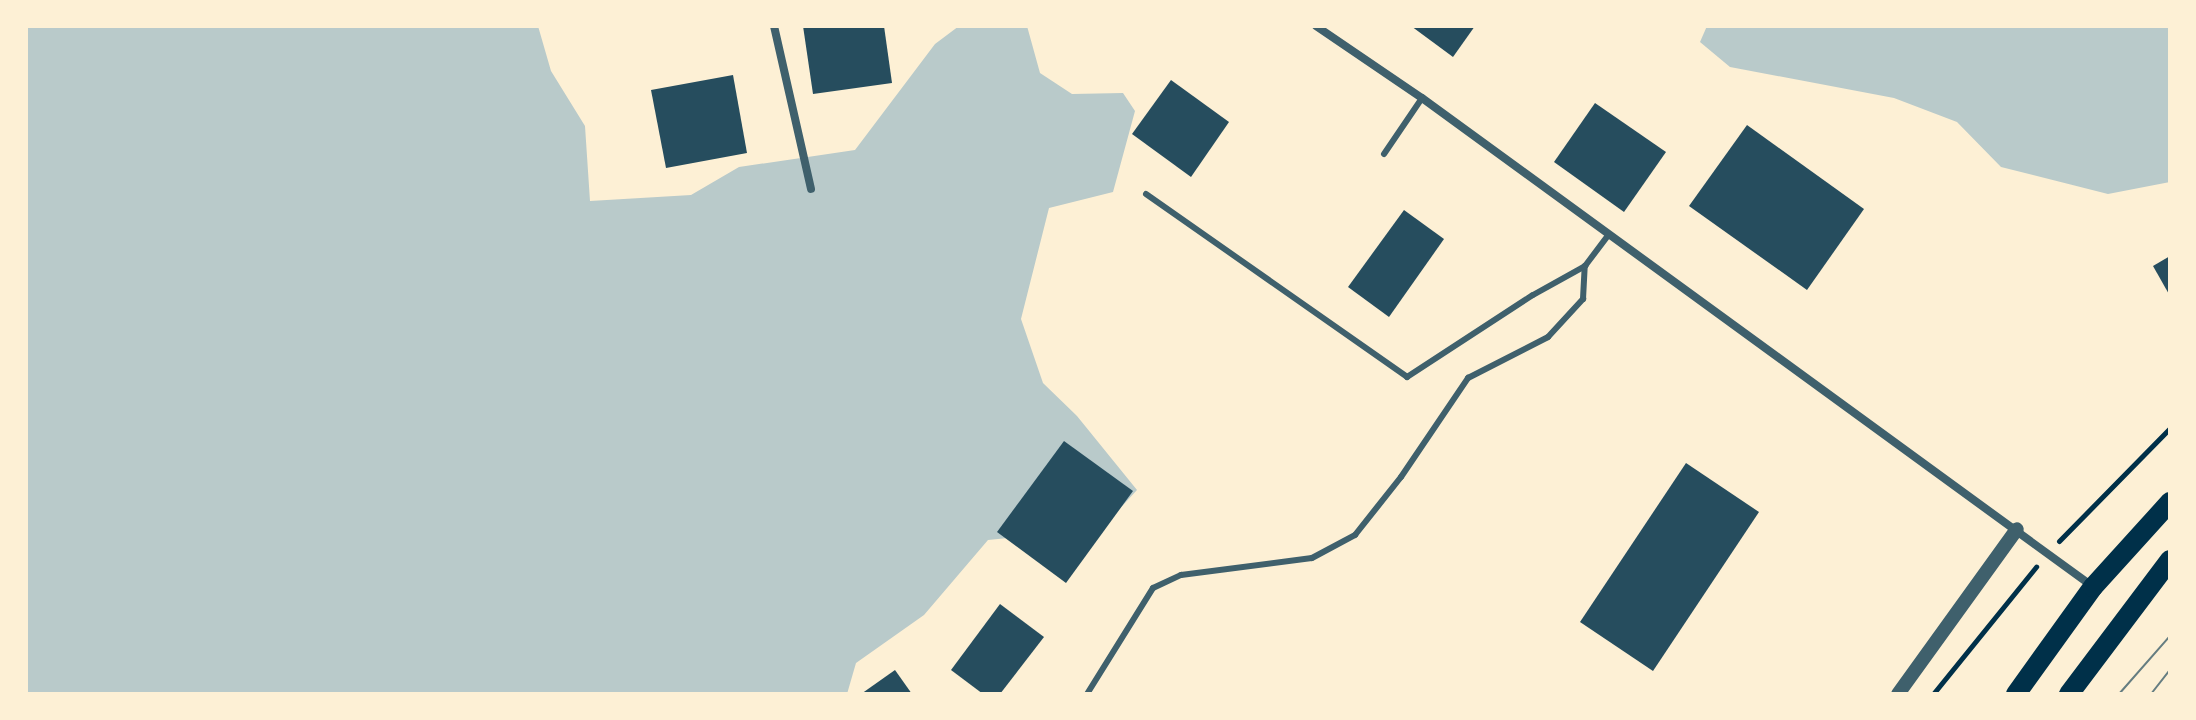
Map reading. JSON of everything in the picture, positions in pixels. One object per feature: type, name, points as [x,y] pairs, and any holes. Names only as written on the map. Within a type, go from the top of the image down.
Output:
[{"type":"main road","points":[[2016,694],[2093,587],[2170,502]]},
{"type":"main road","points":[[2069,694],[2170,560]]},
{"type":"street","points":[[774,26],[811,189]]},
{"type":"street","points":[[1316,26],[1422,98],[2093,587]]},
{"type":"street","points":[[1898,694],[2017,529]]},
{"type":"lane","points":[[1384,154],[1422,98]]},
{"type":"lane","points":[[1146,194],[1407,377],[1533,295],[1585,266],[1608,235]]},
{"type":"lane","points":[[1087,694],[1153,588],[1181,575],[1312,558],[1355,535],[1401,477],[1468,378],[1548,337],[1583,299],[1585,266]]},
{"type":"shaded area","points":[[26,26],[538,26],[551,71],[585,126],[590,201],[691,195],[739,167],[855,150],[935,44],[959,26],[1027,26],[1040,73],[1072,94],[1123,93],[1135,111],[1113,192],[1049,208],[1021,319],[1043,383],[1077,416],[1137,490],[1101,529],[988,540],[924,615],[856,663],[847,694],[26,694]]},
{"type":"shaded area","points":[[1707,26],[2170,26],[2170,182],[2108,194],[2001,167],[1957,122],[1894,98],[1730,67],[1700,42]]},
{"type":"building","points":[[803,26],[884,26],[892,83],[813,94]]},
{"type":"building","points":[[1411,26],[1475,26],[1453,57]]},
{"type":"building","points":[[733,75],[747,153],[666,168],[651,90]]},
{"type":"building","points":[[1171,80],[1229,122],[1191,177],[1132,134]]},
{"type":"building","points":[[1595,103],[1666,152],[1624,212],[1554,162]]},
{"type":"building","points":[[1747,125],[1864,209],[1807,290],[1689,206]]},
{"type":"building","points":[[1404,210],[1444,239],[1389,317],[1348,287]]},
{"type":"building","points":[[2170,256],[2170,296],[2153,266]]},
{"type":"building","points":[[1064,441],[1133,491],[1066,583],[997,532]]},
{"type":"building","points":[[1686,463],[1759,512],[1653,671],[1580,622]]},
{"type":"building","points":[[1000,604],[1044,637],[1000,694],[983,694],[951,670]]},
{"type":"building","points":[[895,670],[912,694],[861,694]]},
{"type":"tram line","points":[[2119,694],[2170,636]]},
{"type":"tram line","points":[[2151,694],[2170,670]]}]
